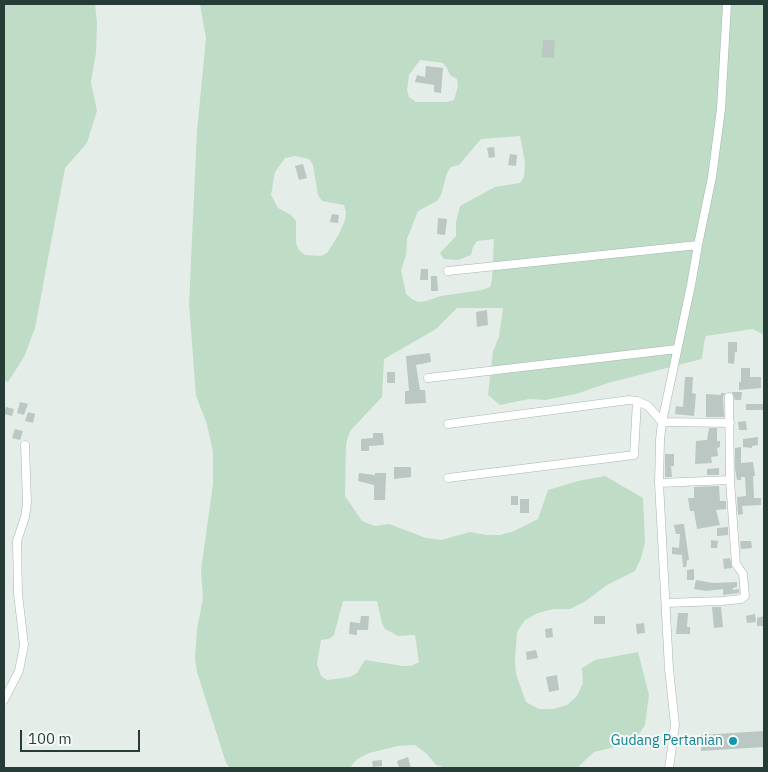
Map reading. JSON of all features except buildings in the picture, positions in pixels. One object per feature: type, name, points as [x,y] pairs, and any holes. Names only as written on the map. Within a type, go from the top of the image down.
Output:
[{"type":"street","points":[[669,768],[675,725],[669,669],[659,483],[662,422],[712,177],[718,129],[727,4]]},
{"type":"street","points":[[448,271],[698,244]]},
{"type":"street","points":[[428,378],[677,349]]},
{"type":"street","points":[[666,603],[722,601],[744,598],[743,574],[736,564],[730,480],[729,397]]},
{"type":"street","points":[[448,424],[629,400],[648,406],[662,422],[730,422]]},
{"type":"street","points":[[448,478],[634,455],[637,401]]},
{"type":"street","points":[[4,700],[19,671],[24,645],[18,594],[17,541],[26,517],[25,445]]},
{"type":"street","points":[[659,483],[730,480]]},
{"type":"green space","points":[[4,4],[95,4],[97,23],[96,52],[91,82],[97,111],[87,143],[65,168],[35,328],[24,357],[8,382],[4,381]]},
{"type":"green space","points":[[200,4],[764,4],[764,335],[753,329],[706,336],[702,359],[608,383],[576,394],[545,400],[529,399],[500,405],[488,395],[493,351],[499,337],[503,308],[457,308],[436,329],[384,359],[382,397],[350,431],[346,444],[345,496],[362,521],[375,526],[389,524],[426,538],[441,540],[470,532],[500,535],[514,531],[538,519],[548,490],[578,481],[605,476],[643,498],[645,543],[635,571],[607,585],[584,602],[570,609],[554,609],[538,613],[525,620],[517,632],[515,660],[516,674],[526,702],[539,709],[553,709],[567,705],[577,696],[583,683],[582,668],[595,660],[638,652],[649,695],[645,725],[637,737],[623,745],[594,752],[577,768],[448,768],[436,765],[427,754],[415,745],[398,746],[369,753],[356,760],[350,768],[230,768],[226,763],[197,672],[195,658],[197,629],[203,598],[201,570],[213,484],[213,452],[207,424],[196,396],[189,304],[197,131],[206,38]],"holes":[[[420,60],[443,63],[450,75],[457,79],[458,86],[454,100],[447,102],[416,102],[409,97],[407,90],[409,75]],[[520,136],[525,162],[524,177],[520,183],[495,187],[460,206],[456,222],[456,236],[440,253],[444,259],[458,260],[471,255],[477,241],[494,239],[490,287],[418,302],[406,294],[401,270],[406,255],[407,239],[418,211],[437,201],[451,167],[459,165],[481,139]],[[295,156],[309,159],[313,165],[318,195],[322,201],[344,205],[346,212],[345,220],[339,234],[327,253],[321,256],[305,255],[299,250],[296,243],[296,221],[291,215],[278,208],[271,195],[275,172],[285,158]],[[343,601],[377,601],[385,629],[398,636],[415,635],[419,662],[411,666],[403,666],[365,660],[357,673],[350,677],[327,680],[321,676],[317,664],[321,640],[329,639],[334,635]]]},
{"type":"place","name":"Gudang Pertanian","points":[[733,741]]}]
